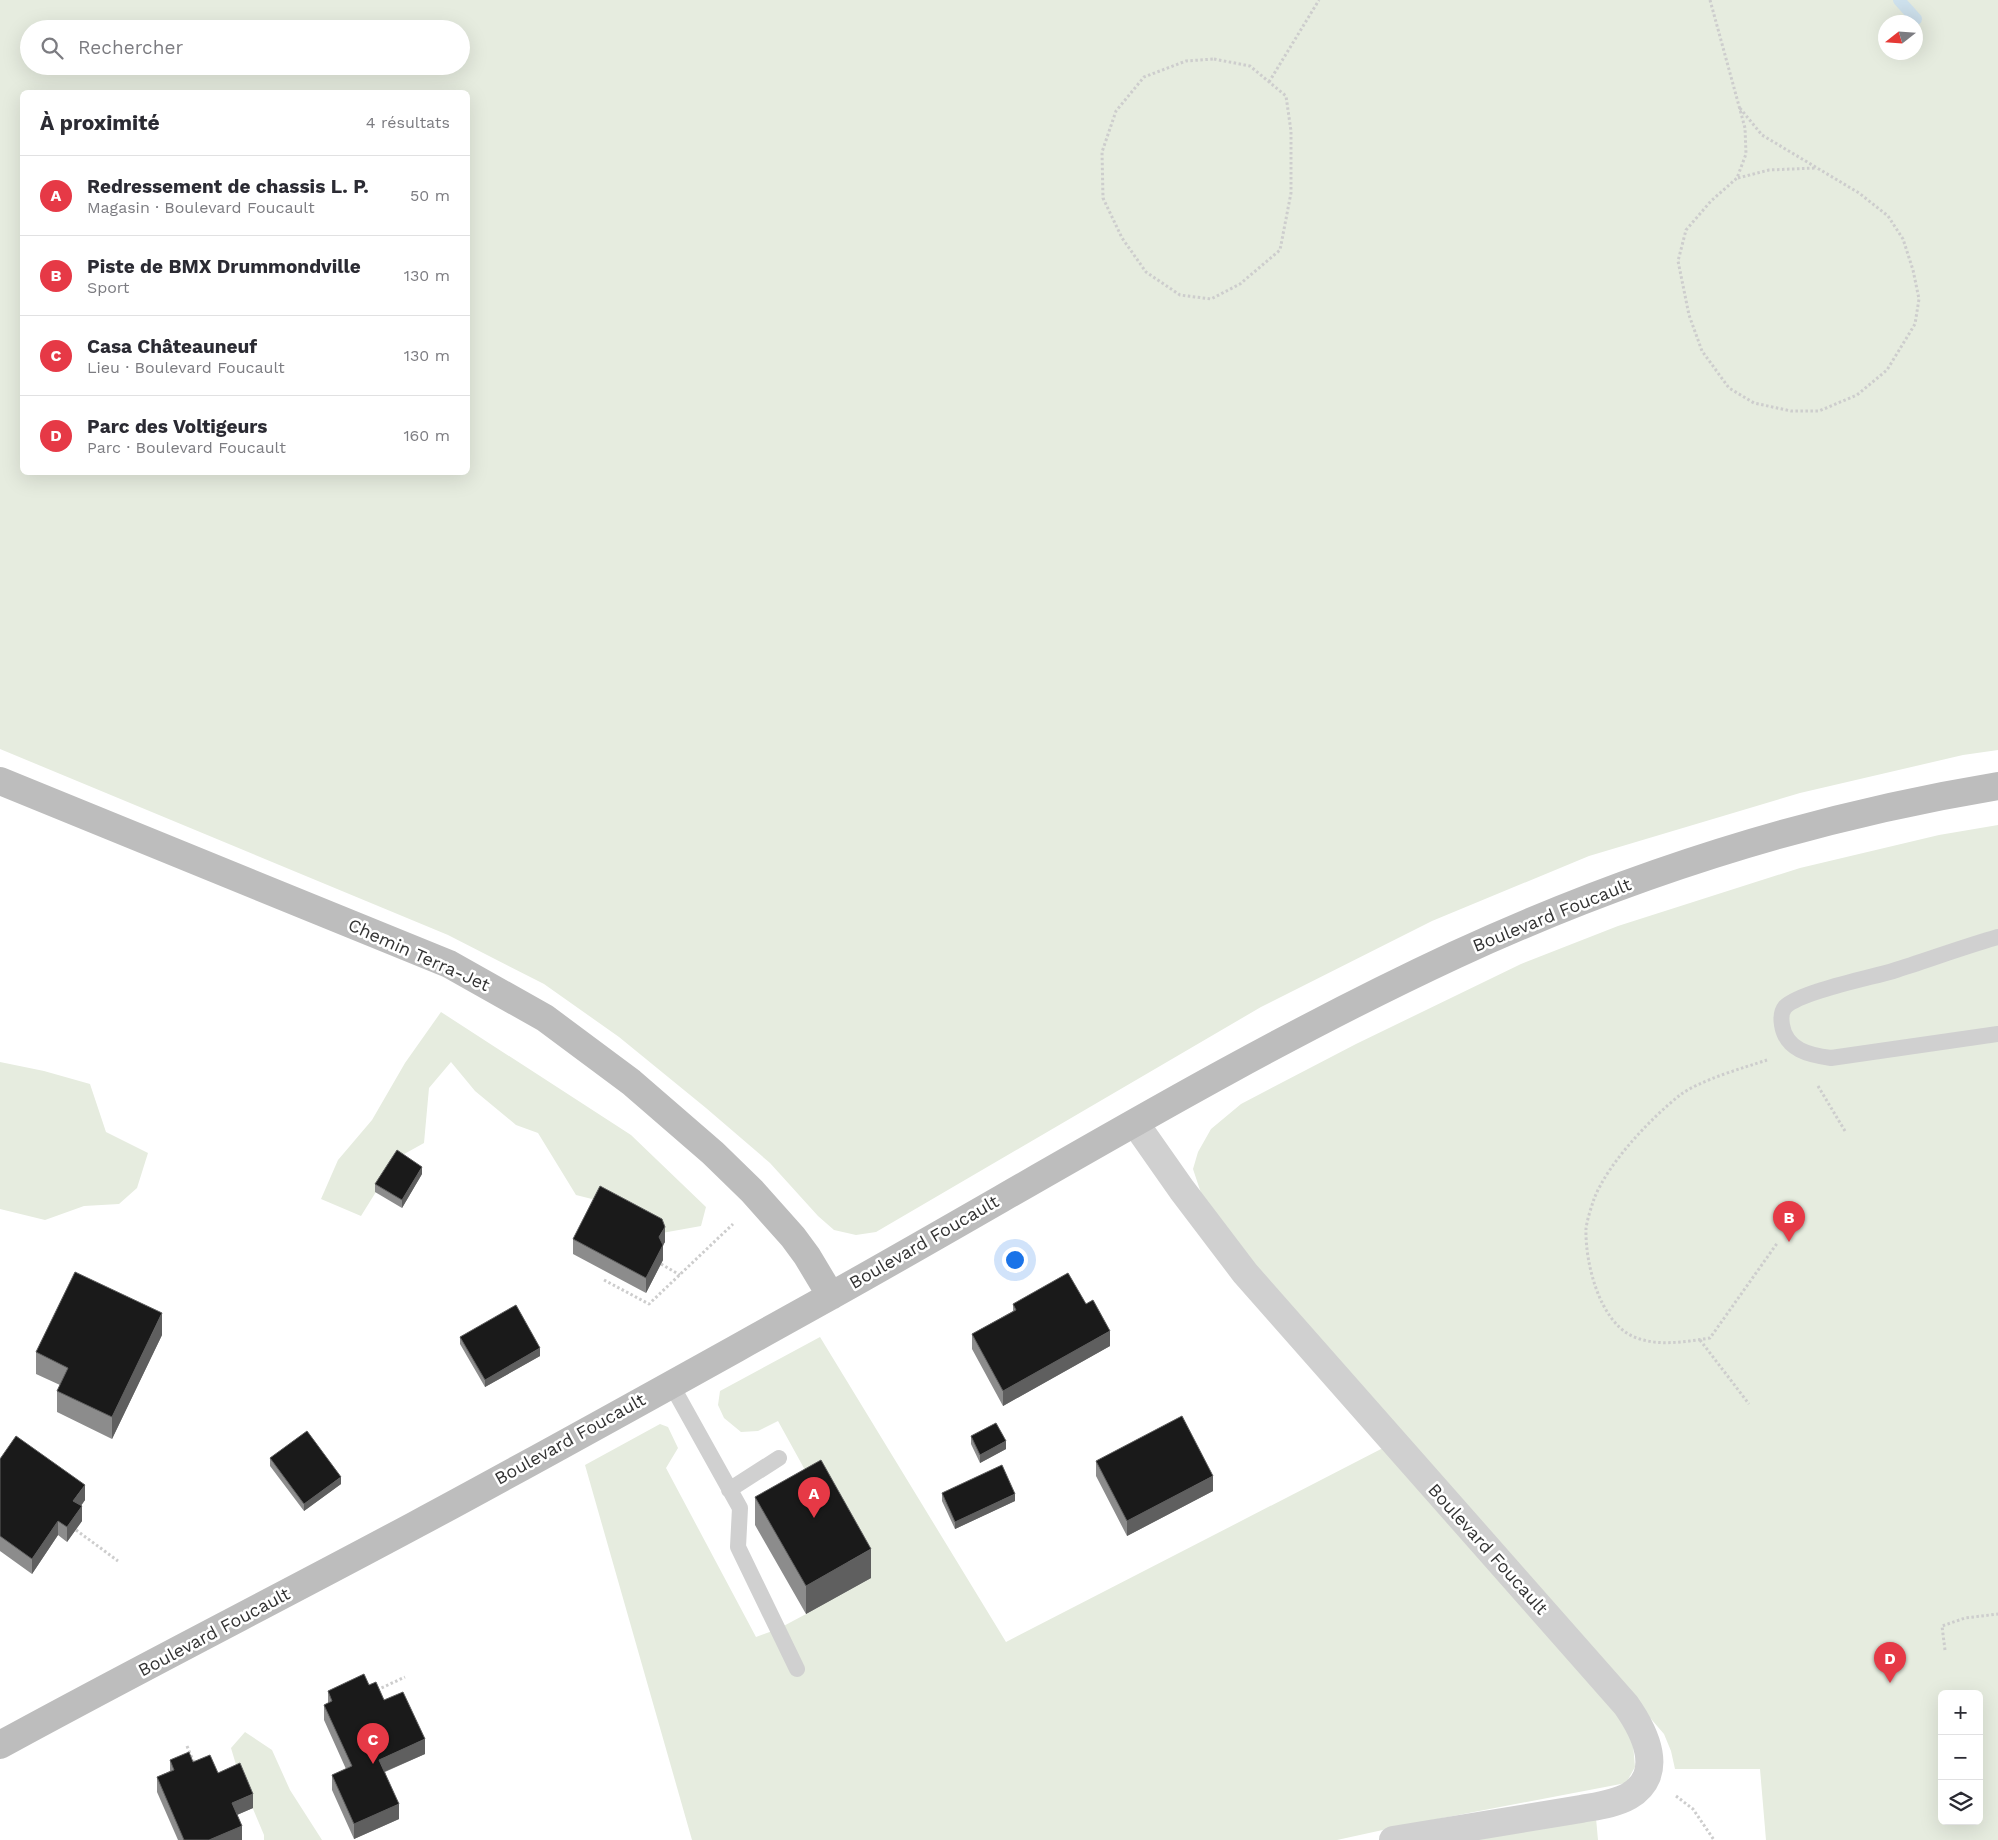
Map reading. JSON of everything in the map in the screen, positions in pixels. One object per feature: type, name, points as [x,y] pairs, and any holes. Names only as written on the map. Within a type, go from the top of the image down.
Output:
[{"type":"street","name":"Chemin Terra-Jet","points":[[0,781],[449,964],[537,1014],[631,1082],[713,1153],[752,1191],[793,1237],[816,1269],[831,1296]]},
{"type":"street","name":"Boulevard Foucault","points":[[3,1738],[410,1528],[831,1296],[1135,1122],[1311,1026],[1452,956],[1608,891],[1678,866],[1796,830],[1898,804],[1998,786]]},
{"type":"street","name":"Boulevard Foucault","points":[[1135,1122],[1188,1198],[1245,1273],[1626,1705],[1644,1734],[1649,1764],[1648,1777]]},
{"type":"street","points":[[1392,1840],[1609,1804],[1628,1797],[1640,1788],[1648,1777]]},
{"type":"lane","points":[[1998,937],[1806,996],[1783,1008],[1781,1018],[1786,1040],[1793,1046],[1803,1053],[1831,1058],[1998,1034]]},
{"type":"lane","points":[[671,1384],[729,1490],[748,1510],[738,1548],[798,1669]]},
{"type":"lane","points":[[729,1490],[779,1458]]},
{"type":"path","points":[[1269,82],[1319,0]]},
{"type":"path","points":[[1709,1],[1745,128],[1746,154],[1737,178]]},
{"type":"path","points":[[1214,59],[1250,66],[1269,82],[1286,96],[1290,131],[1291,192],[1280,250],[1240,284],[1211,299],[1180,295],[1146,272],[1122,238],[1103,198],[1102,152],[1116,111],[1144,78],[1186,61],[1214,59]]},
{"type":"path","points":[[1739,107],[1762,135],[1860,193],[1888,216],[1903,239],[1914,270],[1919,299],[1915,324],[1887,370],[1857,396],[1819,411],[1791,411],[1754,404],[1729,388],[1702,351],[1688,315],[1678,261],[1686,230],[1711,201],[1737,178],[1769,170],[1817,168]]},
{"type":"path","points":[[1771,1059],[1716,1078],[1682,1094],[1648,1123],[1608,1172],[1594,1200],[1586,1228],[1589,1263],[1599,1298],[1614,1322],[1631,1336],[1657,1342],[1682,1342],[1710,1338],[1778,1242]]},
{"type":"path","points":[[604,1280],[649,1304],[738,1219]]},
{"type":"path","points":[[661,1264],[680,1275]]},
{"type":"path","points":[[1700,1340],[1749,1404]]},
{"type":"path","points":[[76,1530],[118,1561]]},
{"type":"path","points":[[1945,1650],[1942,1626],[1965,1618],[1998,1614]]},
{"type":"path","points":[[374,1691],[405,1677]]},
{"type":"path","points":[[187,1746],[196,1767]]},
{"type":"path","points":[[1648,1777],[1693,1809],[1714,1840]]},
{"type":"shaded area","points":[[0,0],[1998,0],[1998,750],[1963,755],[1800,793],[1589,856],[1432,921],[1261,1007],[876,1232],[856,1235],[834,1230],[818,1216],[770,1163],[706,1108],[619,1037],[544,984],[448,935],[0,749]]},
{"type":"shaded area","points":[[1998,825],[1998,1840],[1766,1840],[1760,1769],[1675,1769],[1671,1751],[1664,1734],[1551,1603],[1370,1401],[1223,1226],[1201,1193],[1193,1169],[1198,1152],[1211,1129],[1241,1104],[1356,1044],[1521,964],[1618,926],[1800,868],[1939,835]]},
{"type":"shaded area","points":[[441,1012],[631,1135],[706,1207],[701,1226],[662,1233],[600,1201],[576,1195],[538,1133],[516,1125],[475,1091],[451,1062],[429,1088],[424,1143],[397,1158],[361,1216],[321,1199],[338,1160],[372,1120],[405,1063]]},
{"type":"shaded area","points":[[0,1062],[44,1071],[90,1084],[106,1132],[148,1153],[137,1188],[119,1204],[84,1206],[45,1220],[0,1209]]},
{"type":"shaded area","points":[[820,1337],[1006,1642],[1383,1448],[1624,1722],[1633,1744],[1635,1767],[1626,1783],[1337,1840],[692,1840],[585,1465],[660,1424],[668,1427],[678,1448],[666,1468],[756,1637],[778,1629],[806,1614],[871,1577],[816,1490],[778,1421],[758,1431],[741,1432],[724,1418],[718,1405],[720,1391]]},
{"type":"shaded area","points":[[245,1732],[272,1750],[290,1790],[322,1840],[264,1840],[264,1835],[240,1778],[231,1748]]},
{"type":"shaded area","points":[[1596,1818],[1598,1840],[1465,1840]]},
{"type":"building","points":[[397,1150],[422,1167],[402,1200],[375,1184]]},
{"type":"building","points":[[600,1186],[662,1219],[665,1227],[659,1237],[663,1245],[646,1278],[573,1239]]},
{"type":"building","points":[[75,1272],[162,1313],[112,1417],[57,1391],[68,1368],[36,1352]]},
{"type":"building","points":[[1068,1273],[1086,1304],[1093,1300],[1110,1331],[1003,1391],[972,1334],[1016,1310],[1013,1304]]},
{"type":"building","points":[[516,1305],[540,1348],[485,1380],[460,1337]]},
{"type":"building","points":[[1182,1416],[1213,1476],[1127,1521],[1096,1461]]},
{"type":"building","points":[[996,1423],[1006,1441],[980,1455],[971,1436]]},
{"type":"building","points":[[307,1431],[341,1477],[304,1504],[270,1458]]},
{"type":"building","points":[[16,1436],[85,1485],[73,1501],[82,1506],[67,1527],[58,1521],[32,1559],[0,1536],[0,1459]]},
{"type":"building","points":[[821,1460],[871,1549],[806,1586],[755,1497]]},
{"type":"building","points":[[1002,1465],[1015,1494],[955,1522],[942,1493]]},
{"type":"building","points":[[364,1674],[369,1685],[376,1682],[384,1700],[403,1692],[425,1739],[379,1760],[399,1804],[354,1824],[332,1775],[352,1766],[324,1705],[332,1701],[328,1691]]},
{"type":"building","points":[[189,1752],[193,1762],[210,1755],[218,1773],[240,1763],[253,1794],[232,1803],[242,1826],[209,1840],[184,1840],[157,1777],[174,1770],[170,1760]]},
{"type":"waterway","points":[[1899,0],[1912,15]]},
{"type":"place","name":"Piste de BMX Drummondville","points":[[1789,1242]]},
{"type":"place","name":"Redressement de chassis L. P.","points":[[814,1518]]},
{"type":"place","name":"Parc des Voltigeurs","points":[[1890,1683]]},
{"type":"place","name":"Casa Châteauneuf","points":[[373,1764]]}]
